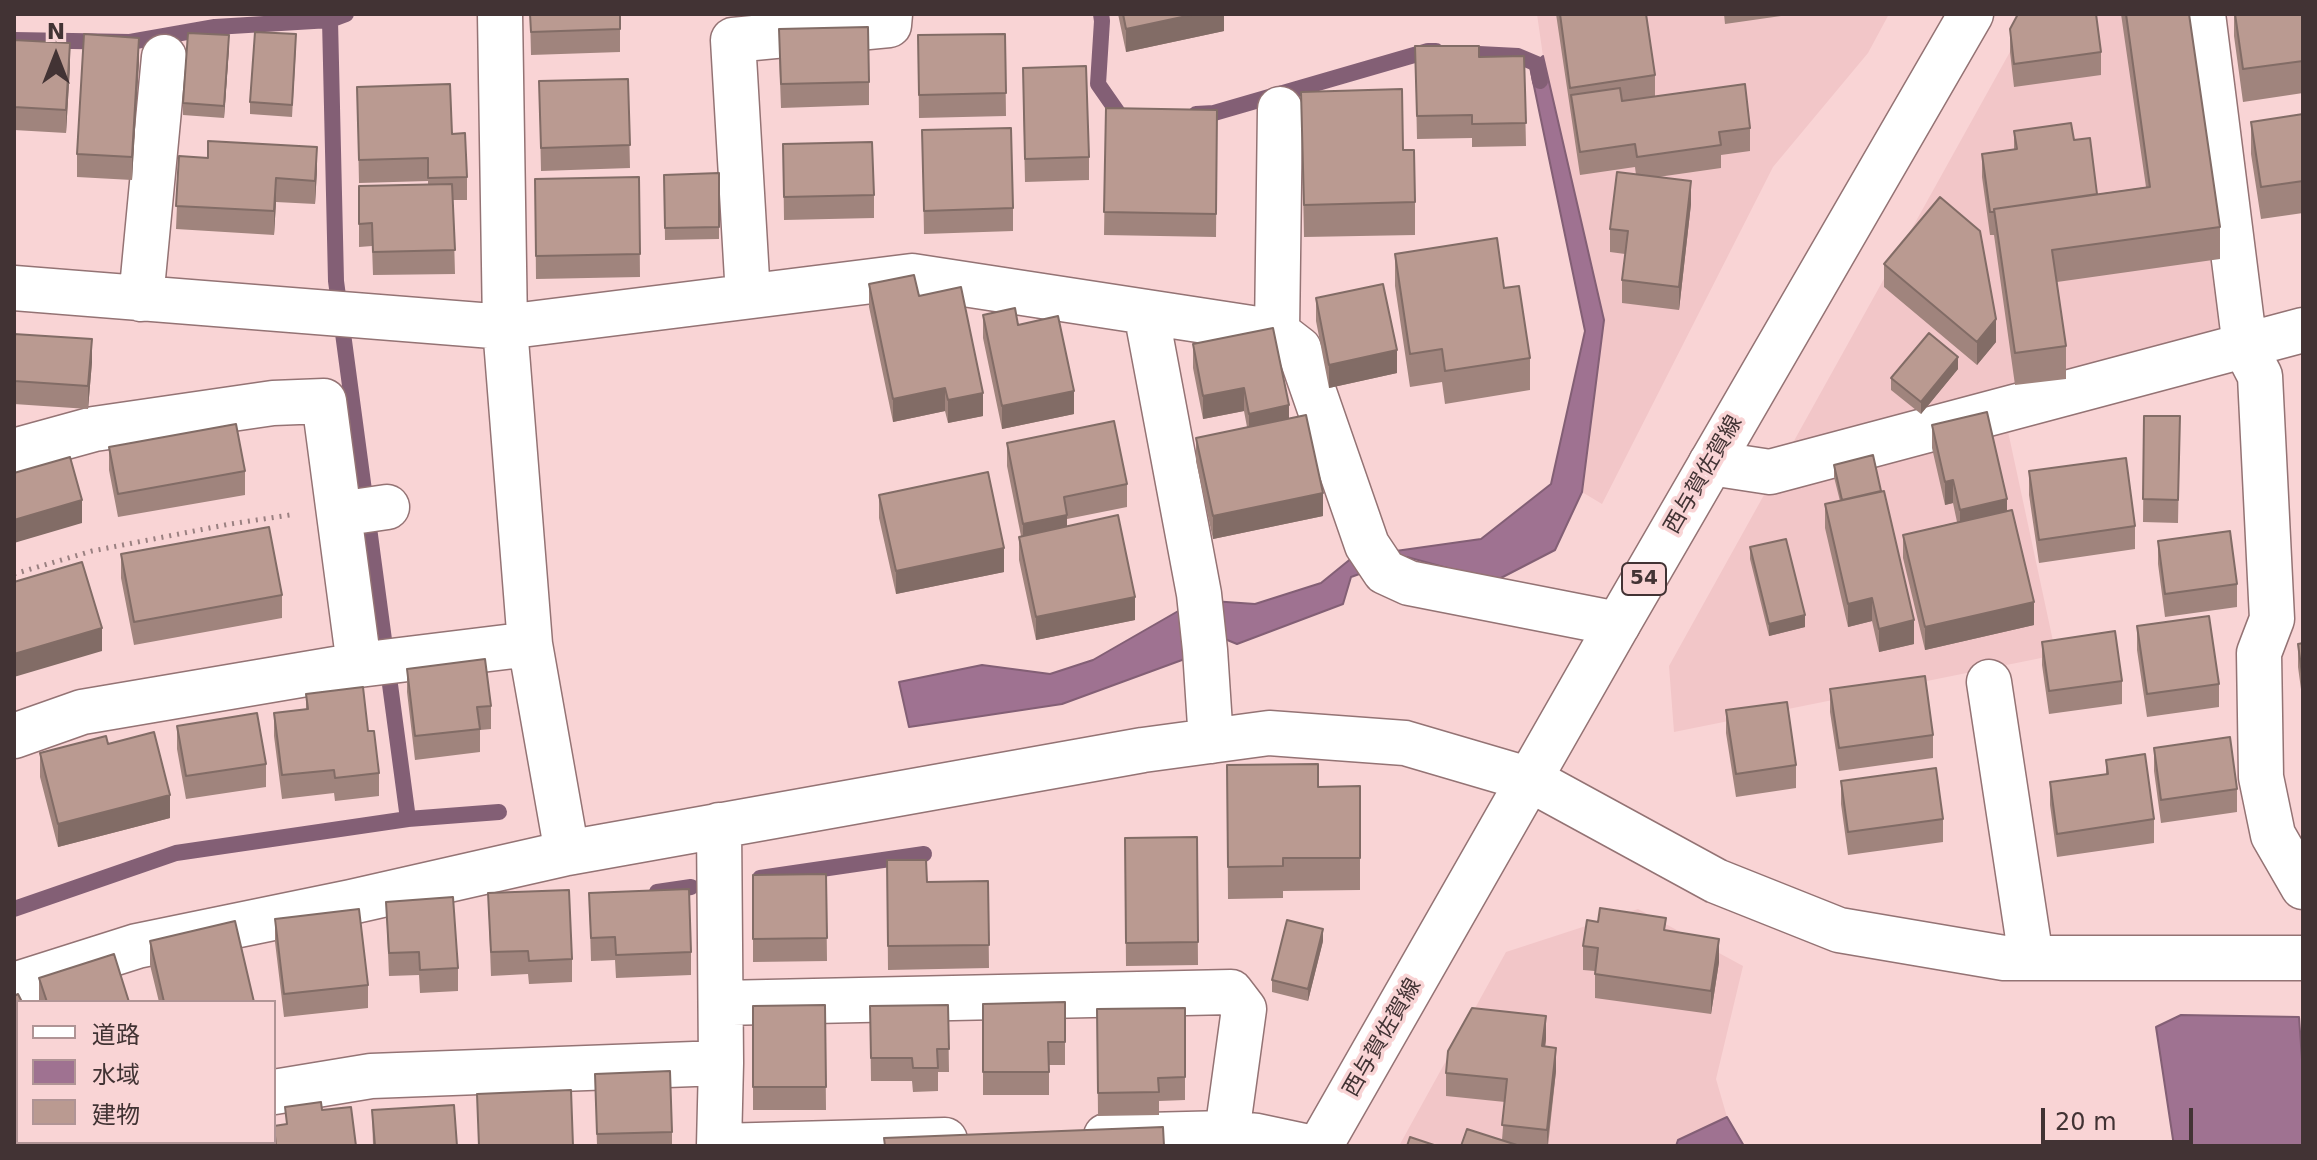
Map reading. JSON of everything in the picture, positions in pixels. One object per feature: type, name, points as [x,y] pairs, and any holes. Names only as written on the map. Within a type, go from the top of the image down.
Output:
[{"type":"street","points":[[500,14],[505,327],[530,644],[567,853]]},
{"type":"street","points":[[748,296],[734,27],[889,25],[890,14]]},
{"type":"street","name":"西与賀佐賀線","points":[[1320,1146],[1971,14]]},
{"type":"street","points":[[2203,14],[2245,347],[2260,376],[2288,617],[2259,653],[2261,777],[2273,835],[2303,887]]},
{"type":"street","points":[[141,299],[164,57]]},
{"type":"street","points":[[1277,332],[1280,109]]},
{"type":"street","points":[[14,288],[505,327],[912,276],[1277,332],[1299,349],[1376,558],[1409,583],[1618,624]]},
{"type":"street","points":[[1146,312],[1199,594],[1211,741]]},
{"type":"street","points":[[1711,463],[1770,472],[2303,330]]},
{"type":"street","points":[[14,451],[94,429],[273,403],[324,401],[322,514],[378,662]]},
{"type":"street","points":[[322,514],[387,507]]},
{"type":"street","points":[[14,736],[82,712],[378,662],[530,644]]},
{"type":"street","points":[[1989,682],[2031,958]]},
{"type":"street","points":[[14,985],[137,946],[567,853],[1143,750],[1269,733],[1405,743],[1531,780],[1716,881],[1839,930],[2004,958],[2303,958]]},
{"type":"street","points":[[719,825],[719,1146],[989,1139]]},
{"type":"street","points":[[721,1003],[1231,992],[1244,1009],[1227,1133]]},
{"type":"street","points":[[276,1092],[371,1076],[721,1063]]},
{"type":"street","points":[[1069,1137],[1227,1133],[1304,1146]]},
{"type":"path","points":[[14,574],[92,551],[230,524],[322,514]]},
{"type":"shaded area","points":[[1537,14],[1889,14],[1868,53],[1773,167],[1602,504],[1582,492],[1604,320],[1543,56]]},
{"type":"shaded area","points":[[2031,14],[2197,14],[2243,345],[2003,408],[2056,655],[1674,732],[1669,666]]},
{"type":"shaded area","points":[[1638,909],[1743,966],[1716,1079],[1727,1117],[1725,1146],[1399,1146],[1506,952]]},
{"type":"water","points":[[1543,56],[1604,320],[1582,492],[1555,550],[1495,581],[1407,557],[1351,577],[1343,604],[1237,644],[1220,637],[1189,649],[1182,660],[1062,704],[909,727],[899,682],[982,665],[1050,674],[1093,660],[1180,610],[1212,601],[1255,604],[1321,583],[1353,557],[1481,539],[1551,484],[1585,331],[1530,67]]},
{"type":"water","points":[[2181,1015],[2299,1017],[2303,1146],[2174,1146],[2156,1027]]},
{"type":"water","points":[[1727,1117],[1744,1146],[1676,1146],[1678,1140]]},
{"type":"building","points":[[530,14],[620,14],[620,29],[531,32]]},
{"type":"building","points":[[1123,14],[1196,14],[1126,29]]},
{"type":"building","points":[[1560,14],[1646,14],[1655,75],[1570,88]]},
{"type":"building","points":[[2018,14],[2096,14],[2101,52],[2014,64],[2010,29]]},
{"type":"building","points":[[2126,14],[2189,14],[2220,227],[2052,250],[2066,346],[2015,353],[1994,209],[2150,187]]},
{"type":"building","points":[[2235,14],[2303,14],[2303,61],[2243,69]]},
{"type":"building","points":[[868,27],[869,82],[781,84],[779,29]]},
{"type":"building","points":[[255,32],[296,34],[292,105],[250,102]]},
{"type":"building","points":[[188,33],[229,35],[224,106],[183,103]]},
{"type":"building","points":[[84,34],[139,38],[132,157],[77,154]]},
{"type":"building","points":[[1005,34],[1006,93],[919,95],[918,35]]},
{"type":"building","points":[[14,40],[70,43],[66,110],[14,107]]},
{"type":"building","points":[[1415,46],[1479,46],[1479,57],[1524,56],[1526,123],[1472,124],[1472,115],[1417,116]]},
{"type":"building","points":[[1086,66],[1089,157],[1025,159],[1023,68]]},
{"type":"building","points":[[628,79],[630,145],[541,148],[539,81]]},
{"type":"building","points":[[450,84],[452,134],[465,133],[467,177],[428,178],[428,158],[359,160],[357,87]]},
{"type":"building","points":[[1745,84],[1750,128],[1719,132],[1721,145],[1637,157],[1635,144],[1580,152],[1571,95],[1620,88],[1622,101]]},
{"type":"building","points":[[1402,89],[1403,150],[1414,150],[1415,202],[1304,205],[1301,92]]},
{"type":"building","points":[[1106,108],[1217,110],[1216,214],[1104,212]]},
{"type":"building","points":[[2303,114],[2303,181],[2261,187],[2251,122]]},
{"type":"building","points":[[2071,123],[2074,140],[2090,138],[2097,194],[1990,212],[1982,154],[2017,149],[2014,131]]},
{"type":"building","points":[[1011,128],[1013,208],[924,211],[922,130]]},
{"type":"building","points":[[208,141],[317,147],[315,181],[276,178],[274,211],[176,206],[179,156],[208,158]]},
{"type":"building","points":[[872,142],[874,195],[784,197],[783,144]]},
{"type":"building","points":[[1617,172],[1691,181],[1679,287],[1622,280],[1628,231],[1610,229]]},
{"type":"building","points":[[719,173],[719,227],[665,228],[664,175]]},
{"type":"building","points":[[639,177],[640,254],[536,256],[535,179]]},
{"type":"building","points":[[452,184],[455,250],[373,252],[372,223],[359,224],[359,186]]},
{"type":"building","points":[[1940,197],[1980,231],[1996,319],[1977,342],[1884,264]]},
{"type":"building","points":[[1497,238],[1504,288],[1519,286],[1530,358],[1445,371],[1442,349],[1410,354],[1395,254]]},
{"type":"building","points":[[914,275],[919,296],[961,287],[983,393],[948,400],[945,388],[893,399],[869,284]]},
{"type":"building","points":[[1383,284],[1397,350],[1329,365],[1316,298]]},
{"type":"building","points":[[1015,308],[1018,325],[1058,316],[1074,391],[1002,406],[983,315]]},
{"type":"building","points":[[1273,328],[1289,405],[1249,414],[1244,388],[1203,396],[1193,344]]},
{"type":"building","points":[[1929,333],[1958,357],[1921,402],[1891,378]]},
{"type":"building","points":[[14,334],[92,339],[88,386],[14,381]]},
{"type":"building","points":[[1987,412],[2007,499],[1960,510],[1953,480],[1945,482],[1932,425]]},
{"type":"building","points":[[1306,415],[1323,493],[1213,516],[1196,438]]},
{"type":"building","points":[[2144,416],[2180,416],[2178,500],[2143,499]]},
{"type":"building","points":[[1114,421],[1127,484],[1064,497],[1067,515],[1023,524],[1007,443]]},
{"type":"building","points":[[236,424],[245,471],[118,494],[109,447]]},
{"type":"building","points":[[1873,455],[1881,491],[1842,500],[1834,465]]},
{"type":"building","points":[[70,457],[82,500],[14,520],[14,473]]},
{"type":"building","points":[[2126,458],[2135,526],[2039,540],[2029,471]]},
{"type":"building","points":[[988,472],[1004,548],[896,571],[879,495]]},
{"type":"building","points":[[1884,491],[1914,620],[1879,629],[1872,598],[1848,604],[1825,504]]},
{"type":"building","points":[[2012,510],[2034,602],[1925,627],[1903,535]]},
{"type":"building","points":[[1118,515],[1135,597],[1036,617],[1019,537]]},
{"type":"building","points":[[269,527],[282,595],[134,622],[121,554]]},
{"type":"building","points":[[2230,531],[2237,584],[2165,594],[2158,541]]},
{"type":"building","points":[[1786,539],[1805,615],[1769,624],[1750,547]]},
{"type":"building","points":[[82,562],[102,628],[14,654],[14,582]]},
{"type":"building","points":[[2209,616],[2219,684],[2147,694],[2137,626]]},
{"type":"building","points":[[2115,631],[2122,681],[2049,691],[2042,642]]},
{"type":"building","points":[[2303,643],[2303,681],[2298,644]]},
{"type":"building","points":[[485,659],[491,706],[477,707],[480,729],[415,736],[407,669]]},
{"type":"building","points":[[1925,676],[1933,735],[1839,748],[1830,689]]},
{"type":"building","points":[[363,687],[368,731],[374,731],[379,773],[335,778],[334,770],[282,775],[274,713],[308,709],[306,694]]},
{"type":"building","points":[[1787,702],[1796,765],[1736,774],[1726,710]]},
{"type":"building","points":[[257,713],[266,764],[186,776],[177,726]]},
{"type":"building","points":[[154,732],[170,795],[58,824],[40,753],[106,736],[108,744]]},
{"type":"building","points":[[2230,737],[2237,789],[2161,800],[2154,748]]},
{"type":"building","points":[[2145,754],[2154,819],[2057,834],[2050,782],[2108,774],[2106,760]]},
{"type":"building","points":[[1318,764],[1318,787],[1360,786],[1360,858],[1283,858],[1283,866],[1228,867],[1227,765]]},
{"type":"building","points":[[1936,768],[1943,819],[1848,832],[1841,781]]},
{"type":"building","points":[[1197,837],[1198,942],[1126,943],[1125,838]]},
{"type":"building","points":[[887,860],[926,860],[927,882],[988,881],[989,945],[888,946]]},
{"type":"building","points":[[826,874],[827,938],[753,939],[753,875]]},
{"type":"building","points":[[689,889],[691,952],[616,955],[615,937],[591,938],[589,893]]},
{"type":"building","points":[[569,890],[572,959],[529,961],[528,951],[491,952],[488,893]]},
{"type":"building","points":[[453,897],[458,968],[420,970],[419,952],[389,953],[386,902]]},
{"type":"building","points":[[1600,908],[1666,918],[1664,930],[1719,939],[1711,991],[1595,974],[1598,948],[1583,946],[1587,920],[1598,922]]},
{"type":"building","points":[[359,909],[368,985],[284,994],[275,919]]},
{"type":"building","points":[[1287,920],[1323,929],[1308,989],[1272,980]]},
{"type":"building","points":[[235,921],[254,1000],[164,1000],[150,941]]},
{"type":"building","points":[[114,954],[128,1000],[46,1000],[39,978]]},
{"type":"building","points":[[18,994],[21,1000],[16,1000],[14,1070],[14,996]]},
{"type":"building","points":[[1065,1002],[1065,1042],[1048,1042],[1049,1072],[983,1072],[983,1004]]},
{"type":"building","points":[[825,1005],[826,1087],[753,1087],[753,1006]]},
{"type":"building","points":[[948,1005],[949,1049],[937,1049],[938,1068],[913,1068],[912,1058],[871,1058],[870,1006]]},
{"type":"building","points":[[1185,1008],[1185,1077],[1158,1078],[1159,1092],[1098,1093],[1097,1009]]},
{"type":"building","points":[[1472,1008],[1546,1016],[1542,1046],[1556,1048],[1547,1130],[1502,1125],[1507,1079],[1446,1073],[1448,1051]]},
{"type":"building","points":[[670,1071],[672,1132],[597,1134],[595,1074]]},
{"type":"building","points":[[571,1090],[573,1146],[479,1146],[477,1094]]},
{"type":"building","points":[[321,1102],[322,1110],[351,1107],[356,1146],[276,1146],[276,1126],[287,1124],[285,1107]]},
{"type":"building","points":[[454,1105],[457,1146],[375,1146],[372,1110]]},
{"type":"building","points":[[1163,1127],[1164,1146],[885,1146],[884,1138]]},
{"type":"building","points":[[1467,1129],[1520,1146],[1461,1146]]},
{"type":"building","points":[[1410,1137],[1437,1146],[1407,1146]]},
{"type":"building","points":[[178,1144],[240,1146],[178,1146]]},
{"type":"waterway","points":[[346,14],[330,20],[336,281],[408,819]]},
{"type":"waterway","points":[[1101,14],[1098,84],[1121,117],[1133,116]]},
{"type":"waterway","points":[[14,40],[130,42],[215,27],[330,20]]},
{"type":"waterway","points":[[1196,114],[1214,113],[1436,51]]},
{"type":"waterway","points":[[1459,53],[1518,56],[1537,64],[1540,81]]},
{"type":"waterway","points":[[14,909],[176,853],[408,819],[499,812]]},
{"type":"waterway","points":[[760,878],[924,854]]},
{"type":"waterway","points":[[657,892],[691,887]]}]
